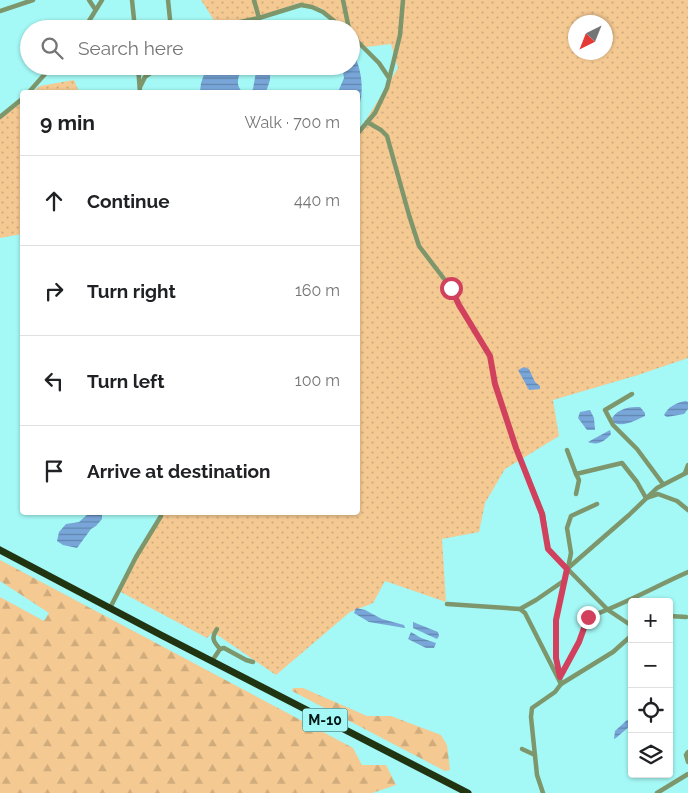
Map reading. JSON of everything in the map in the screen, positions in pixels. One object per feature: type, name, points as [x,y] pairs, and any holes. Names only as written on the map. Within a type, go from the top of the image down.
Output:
[{"type":"highway","name":"М-10","points":[[0,550],[468,793]]},
{"type":"street","points":[[0,11],[33,0]]},
{"type":"street","points":[[89,0],[95,10]]},
{"type":"street","points":[[89,20],[102,0]]},
{"type":"street","points":[[132,0],[134,20]]},
{"type":"street","points":[[168,0],[169,20]]},
{"type":"street","points":[[254,0],[259,18]]},
{"type":"street","points":[[343,0],[347,20]]},
{"type":"street","points":[[360,130],[375,113],[387,88],[400,35],[403,0]]},
{"type":"street","points":[[250,20],[300,2],[323,12],[333,20]]},
{"type":"street","points":[[360,44],[379,63],[389,78]]},
{"type":"street","points":[[31,90],[44,75]]},
{"type":"street","points":[[139,75],[140,90]]},
{"type":"street","points":[[140,90],[145,77],[148,75]]},
{"type":"street","points":[[0,116],[20,101]]},
{"type":"street","points":[[367,122],[387,136],[419,246],[451,288],[459,305],[490,356],[495,384],[516,448],[542,514],[548,549],[608,610],[628,623]]},
{"type":"street","points":[[632,394],[605,410],[613,425],[637,449],[663,484]]},
{"type":"street","points":[[567,450],[579,480],[576,494]]},
{"type":"street","points":[[576,474],[622,463],[637,482],[646,498]]},
{"type":"street","points":[[567,569],[663,484],[687,472],[688,465]]},
{"type":"street","points":[[646,498],[658,494],[677,501],[688,510]]},
{"type":"street","points":[[561,684],[556,658],[556,620],[571,553],[567,528],[571,516],[597,504]]},
{"type":"street","points":[[110,608],[136,557],[161,515]]},
{"type":"street","points":[[560,677],[579,642],[588,617],[608,610],[688,572]]},
{"type":"street","points":[[447,604],[520,609],[565,580]]},
{"type":"street","points":[[520,609],[525,613],[561,684]]},
{"type":"street","points":[[673,616],[686,617]]},
{"type":"street","points":[[217,629],[212,636],[213,641],[220,649],[224,648],[253,662]]},
{"type":"street","points":[[543,793],[536,775],[532,708],[555,692],[561,684],[613,652],[628,639]]},
{"type":"street","points":[[212,661],[220,649]]},
{"type":"street","points":[[522,749],[535,755]]},
{"type":"street","points":[[688,752],[686,755],[688,762]]},
{"type":"street","points":[[657,793],[688,774]]},
{"type":"green space","points":[[201,0],[688,0],[688,358],[553,400],[559,436],[505,469],[485,503],[479,532],[442,539],[446,602],[385,581],[373,603],[350,612],[276,675],[213,632],[207,638],[119,591],[162,515],[360,515],[360,130],[398,68],[391,44],[366,47],[360,42],[360,20],[335,20],[321,8],[299,3],[243,20],[214,20]]},
{"type":"green space","points":[[74,80],[78,90],[35,90],[40,86]]},
{"type":"green space","points":[[20,103],[20,234],[0,238],[0,118]]},
{"type":"green space","points":[[0,560],[353,748],[362,765],[386,765],[396,785],[372,793],[0,793],[0,597],[44,621],[49,613],[0,581]]},
{"type":"green space","points":[[293,688],[303,688],[367,716],[391,716],[441,735],[447,745],[450,770],[445,771],[292,691]]},
{"type":"water","points":[[360,71],[362,87],[360,102],[360,90],[339,90],[344,75],[360,75]]},
{"type":"water","points":[[204,75],[239,75],[238,83],[241,90],[200,90]]},
{"type":"water","points":[[255,75],[270,75],[267,90],[253,89]]},
{"type":"water","points":[[524,367],[529,369],[540,389],[529,390],[518,370]]},
{"type":"water","points":[[688,402],[688,409],[684,414],[667,417],[664,415],[673,405]]},
{"type":"water","points":[[640,407],[645,416],[626,424],[614,423],[612,418],[621,410]]},
{"type":"water","points":[[590,410],[594,418],[595,430],[587,430],[578,418],[580,412]]},
{"type":"water","points":[[610,430],[611,434],[604,441],[598,443],[588,442]]},
{"type":"water","points":[[87,515],[102,515],[102,519],[91,529],[77,548],[63,545],[57,541],[59,532],[66,524],[79,522]]},
{"type":"water","points":[[356,608],[365,610],[382,619],[404,625],[405,628],[369,622],[354,613]]},
{"type":"water","points":[[413,622],[438,632],[439,636],[437,639],[413,628]]},
{"type":"water","points":[[411,632],[436,643],[434,648],[426,648],[408,639]]},
{"type":"water","points":[[628,720],[628,728],[614,739],[615,731]]},
{"type":"route","points":[[451,288],[459,305],[490,356],[495,384],[516,448],[542,514],[548,549],[567,569],[556,620],[556,658],[560,677],[579,642],[588,617]]}]
